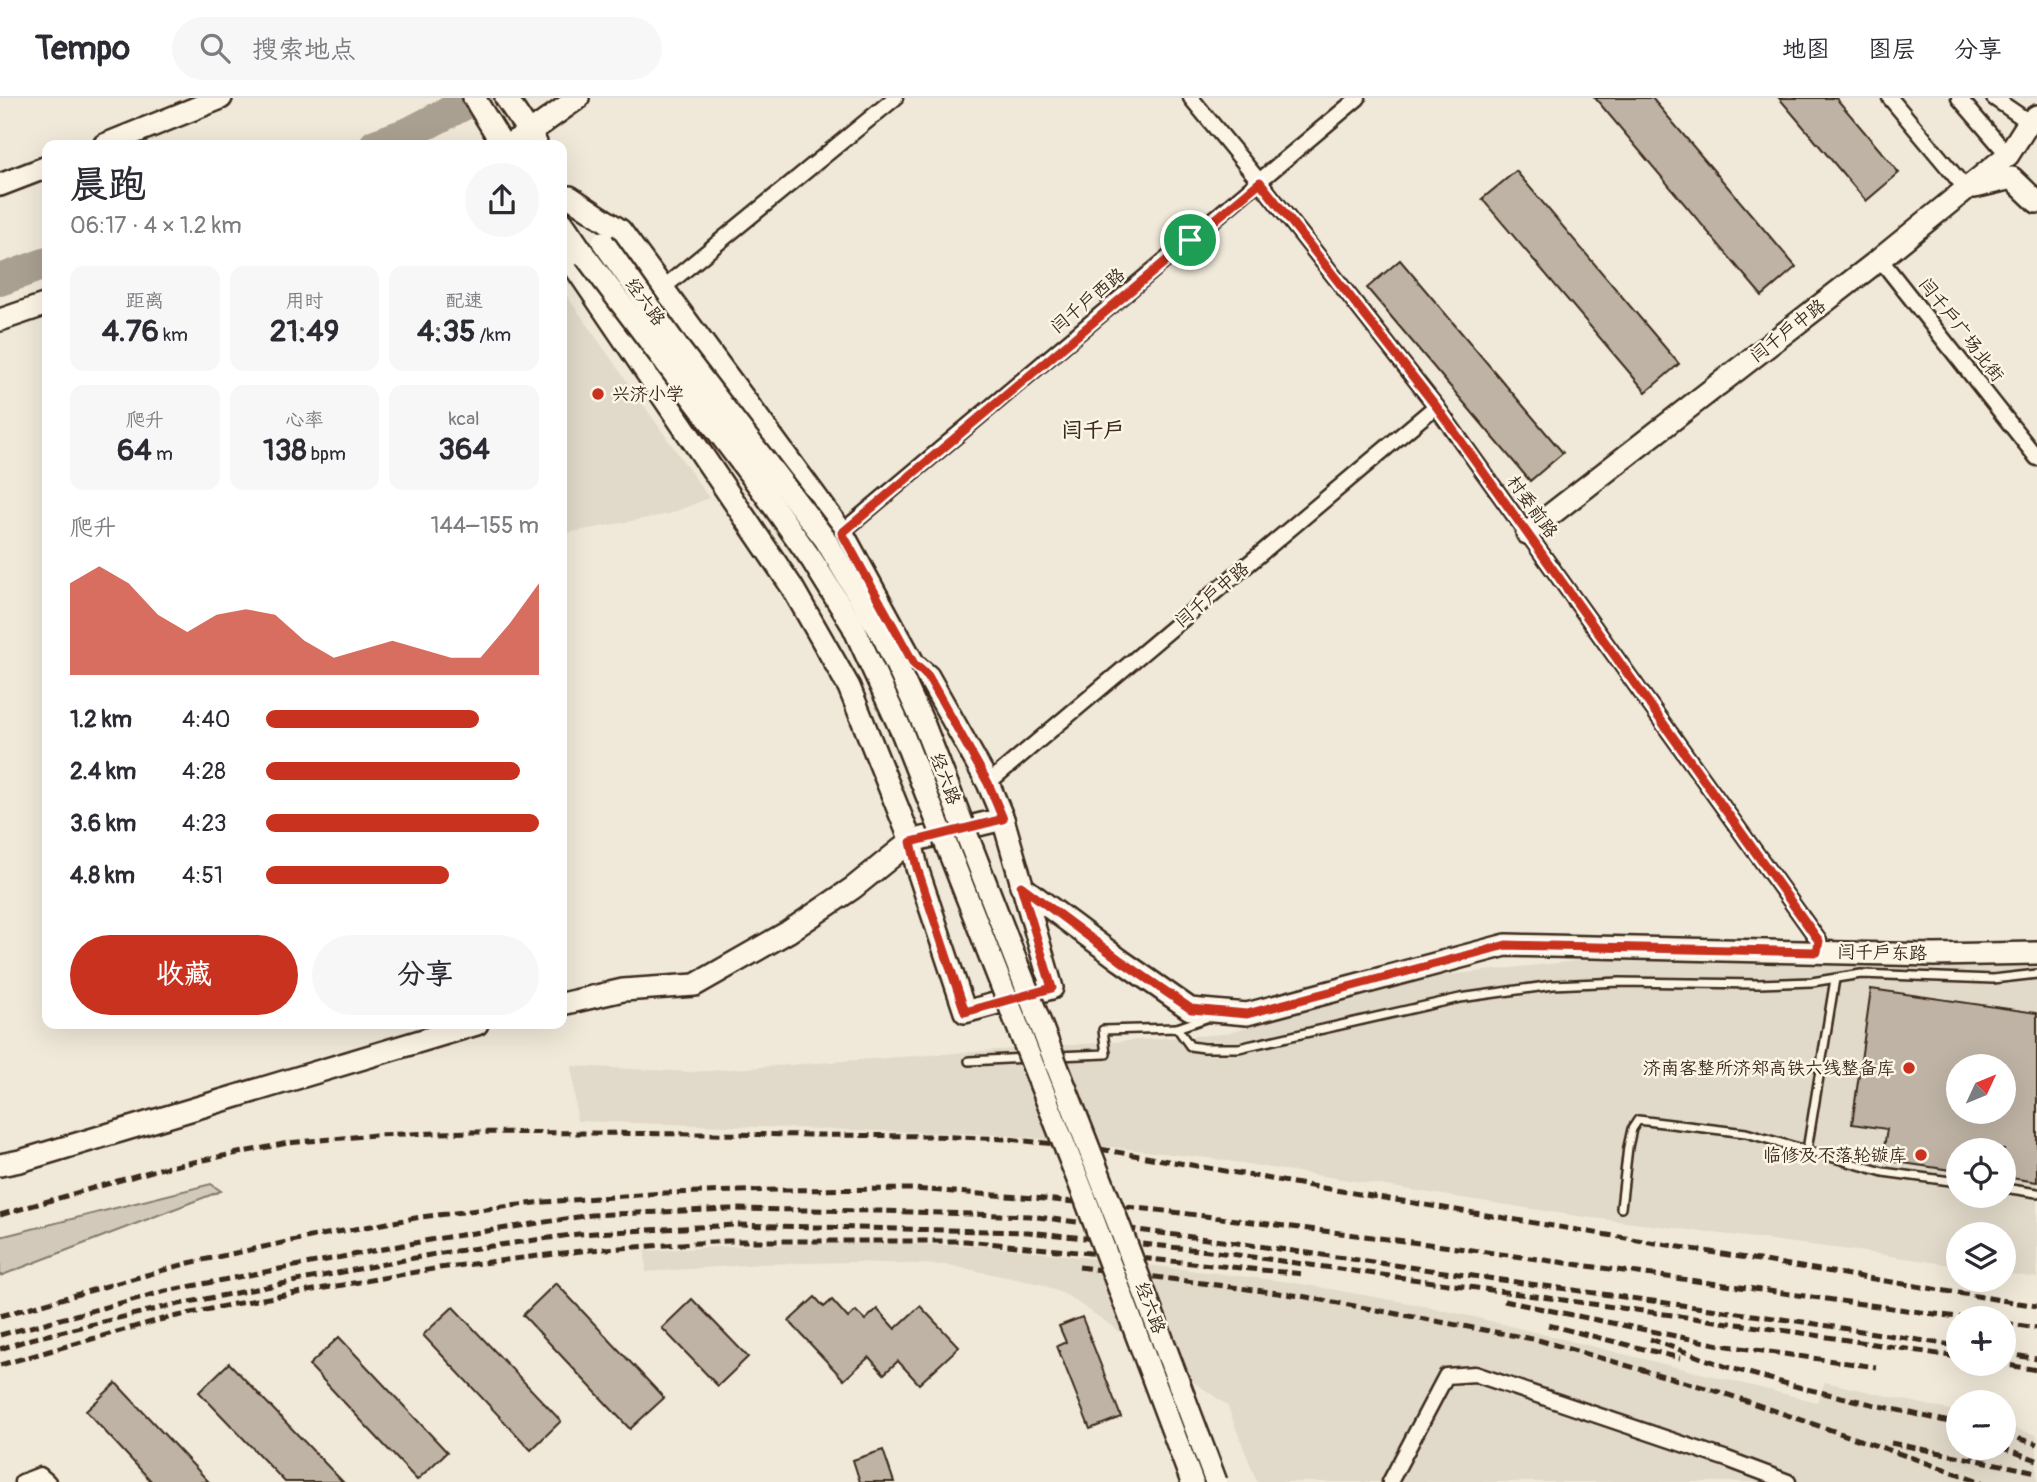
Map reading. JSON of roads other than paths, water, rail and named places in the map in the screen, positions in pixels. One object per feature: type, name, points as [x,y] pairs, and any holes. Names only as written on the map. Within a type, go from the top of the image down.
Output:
[{"type":"main road","points":[[117,140],[222,98]]},
{"type":"main road","points":[[474,98],[501,140]]},
{"type":"main road","points":[[511,106],[533,139],[578,98]]},
{"type":"main road","name":"闫千户中路","points":[[1527,533],[1880,259],[2008,155],[2033,119]]},
{"type":"main road","points":[[0,185],[42,169]]},
{"type":"main road","points":[[1966,189],[2012,177],[2037,202]]},
{"type":"main road","points":[[567,191],[620,230],[842,533],[914,664],[928,676],[988,783],[1003,819],[1052,988],[965,1012],[917,868],[911,842],[849,687],[792,587],[567,255]]},
{"type":"main road","name":"经六路","points":[[567,191],[679,349],[825,539],[896,661],[939,763],[1216,1482]]},
{"type":"main road","name":"经六路","points":[[567,229],[812,559],[853,626],[902,732],[1084,1195],[1192,1482]]},
{"type":"main road","points":[[0,320],[42,306]]},
{"type":"main road","points":[[567,1002],[623,990],[695,985],[788,932],[853,888],[911,842],[1003,819]]},
{"type":"main road","name":"闫千户东路","points":[[1021,886],[1191,1009],[1247,1014],[1506,945],[1934,955],[2037,953]]},
{"type":"main road","points":[[0,1165],[460,1029]]},
{"type":"street","points":[[663,288],[895,98]]},
{"type":"street","name":"村委前路","points":[[1191,98],[1436,406],[1819,941],[1817,952]]},
{"type":"street","name":"闫千户西路","points":[[842,533],[1358,98]]},
{"type":"street","points":[[1890,98],[1966,189]]},
{"type":"street","points":[[1959,98],[2008,155]]},
{"type":"street","points":[[1994,98],[2033,119]]},
{"type":"street","name":"闫千户广场北街","points":[[1880,259],[2037,458]]},
{"type":"street","name":"闫千户中路","points":[[988,783],[1436,406]]},
{"type":"street","points":[[1390,1482],[1446,1376],[1475,1374],[1788,1482]]},
{"type":"street","points":[[22,1482],[40,1475],[48,1482]]},
{"type":"lane","points":[[1177,1028],[1190,1046],[1239,1048],[1460,998],[1553,985],[1620,982],[1759,984],[1812,982],[1861,974],[1993,979],[2037,974]]},
{"type":"lane","points":[[1807,1150],[1835,979]]},
{"type":"lane","points":[[969,1061],[1106,1054],[1102,1030],[1177,1028],[1218,1012]]},
{"type":"lane","points":[[1621,1208],[1630,1138],[1638,1120],[1746,1133],[1883,1172],[1946,1180]]},
{"type":"lane","points":[[2016,1190],[2037,1193]]},
{"type":"waterway","points":[[389,140],[411,132],[476,98]]},
{"type":"waterway","points":[[0,280],[42,265]]},
{"type":"railway","points":[[0,1215],[159,1169],[288,1143],[375,1135],[471,1132],[1007,1139],[1094,1148],[2037,1306]]},
{"type":"railway","points":[[0,1316],[189,1263],[421,1217],[544,1202],[664,1193],[914,1189],[1157,1210],[1443,1246],[1946,1316]]},
{"type":"railway","points":[[0,1335],[166,1291],[435,1239],[591,1215],[730,1209],[1030,1216],[1803,1322],[1946,1344]]},
{"type":"railway","points":[[0,1349],[169,1306],[435,1254],[578,1234],[734,1225],[1028,1232],[1209,1251],[1946,1355]]},
{"type":"railway","points":[[0,1365],[159,1320],[234,1304],[439,1268],[589,1250],[728,1241],[966,1241],[1303,1274]]},
{"type":"railway","points":[[1079,1267],[1301,1296],[1538,1340],[1723,1393],[1982,1482]]},
{"type":"railway","points":[[1504,1301],[1720,1345],[1876,1367]]},
{"type":"railway","points":[[1548,1325],[1680,1358]]},
{"type":"railway","points":[[2016,1325],[2037,1328]]},
{"type":"railway","points":[[1650,1339],[1727,1367],[1802,1388],[1946,1421]]},
{"type":"railway","points":[[2016,1355],[2037,1359]]},
{"type":"railway","points":[[2016,1366],[2037,1370]]},
{"type":"railway","points":[[2016,1438],[2037,1444]]},
{"type":"railway","points":[[1891,1443],[2037,1472]]},
{"type":"railway","points":[[2016,1453],[2037,1460]]},
{"type":"place","name":"兴济小学","points":[[598,394]]},
{"type":"place","name":"济南客整所济郑高铁六线整备库","points":[[1909,1068]]},
{"type":"place","name":"临修及不落轮镟库","points":[[1921,1155]]},
{"type":"district","name":"闫千户","points":[[1093,430]]}]
